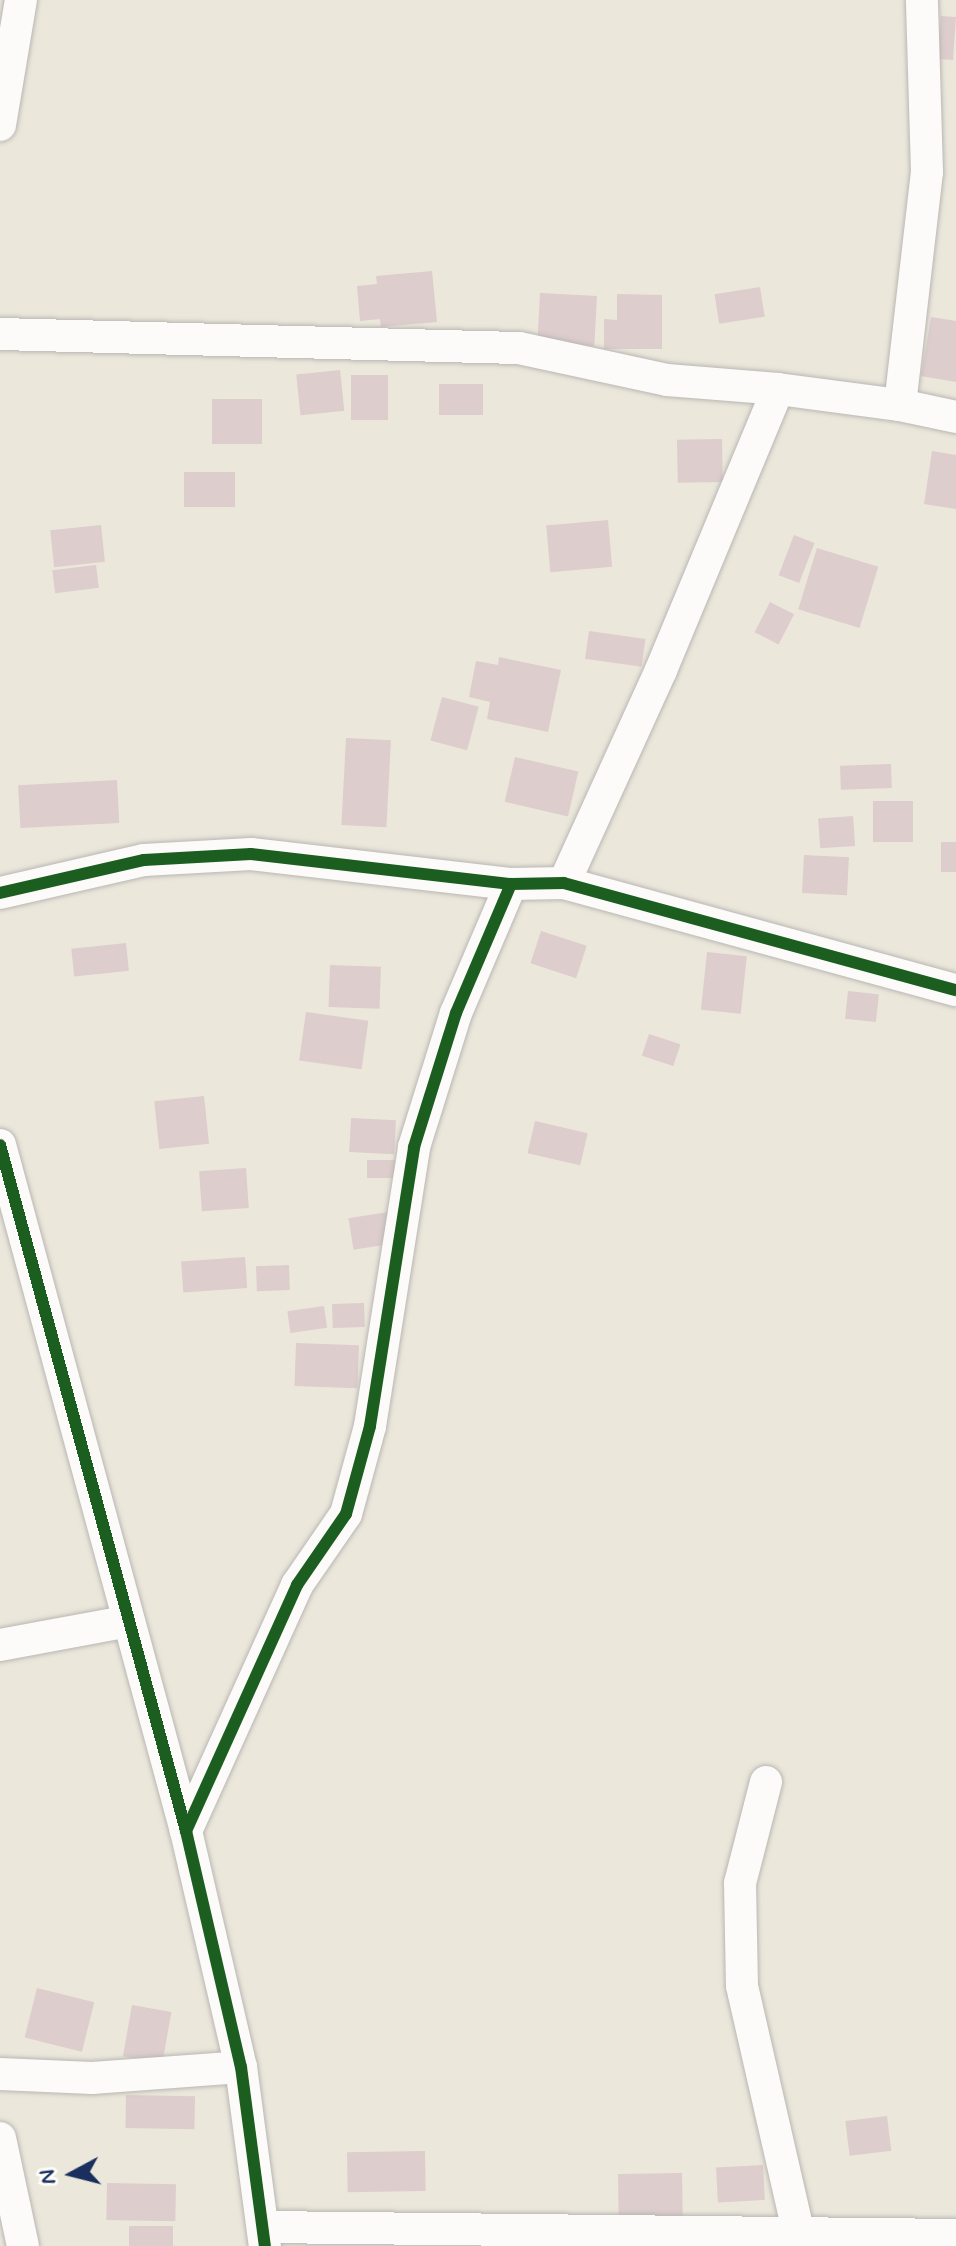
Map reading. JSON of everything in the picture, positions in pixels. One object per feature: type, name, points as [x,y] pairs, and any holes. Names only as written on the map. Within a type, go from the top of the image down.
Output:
[{"type":"street","points":[[0,125],[21,0]]},
{"type":"street","points":[[900,405],[927,172],[922,0]]},
{"type":"street","points":[[0,334],[519,348],[667,380],[778,389],[900,405],[956,417]]},
{"type":"street","points":[[564,883],[661,670],[778,389]]},
{"type":"street","points":[[0,893],[144,860],[251,854],[511,884],[564,883],[956,990]]},
{"type":"street","points":[[186,1831],[297,1585],[346,1514],[370,1426],[414,1147],[456,1013],[511,884]]},
{"type":"street","points":[[0,1145],[186,1831],[241,2067],[264,2236],[565,2238],[956,2235]]},
{"type":"street","points":[[0,1645],[129,1621]]},
{"type":"street","points":[[766,1782],[740,1883],[742,1986],[799,2234]]},
{"type":"street","points":[[0,2074],[92,2078],[241,2067]]},
{"type":"street","points":[[0,2138],[23,2246]]},
{"type":"building","points":[[941,16],[956,17],[953,60],[938,59]]},
{"type":"building","points":[[432,271],[437,322],[381,327],[380,319],[360,321],[357,286],[377,284],[376,276]]},
{"type":"building","points":[[760,287],[765,317],[719,324],[715,294]]},
{"type":"building","points":[[540,293],[597,296],[594,346],[537,343]]},
{"type":"building","points":[[617,294],[662,295],[662,349],[604,349],[604,319],[617,320]]},
{"type":"building","points":[[931,317],[956,321],[956,382],[921,376]]},
{"type":"building","points":[[340,370],[344,411],[301,415],[296,375]]},
{"type":"building","points":[[351,375],[388,375],[388,420],[351,420]]},
{"type":"building","points":[[439,384],[483,384],[483,415],[439,415]]},
{"type":"building","points":[[212,399],[262,399],[262,444],[212,444]]},
{"type":"building","points":[[722,439],[723,482],[678,483],[677,440]]},
{"type":"building","points":[[932,451],[956,455],[956,509],[924,504]]},
{"type":"building","points":[[184,472],[235,472],[235,507],[184,507]]},
{"type":"building","points":[[608,520],[612,567],[550,572],[546,525]]},
{"type":"building","points":[[101,525],[105,562],[54,567],[50,530]]},
{"type":"building","points":[[794,535],[815,543],[799,583],[779,575]]},
{"type":"building","points":[[817,548],[878,567],[859,628],[798,609]]},
{"type":"building","points":[[96,565],[99,588],[55,593],[52,570]]},
{"type":"building","points":[[770,602],[794,614],[779,645],[755,632]]},
{"type":"building","points":[[589,631],[645,639],[642,667],[585,659]]},
{"type":"building","points":[[499,657],[561,670],[548,732],[487,719],[490,702],[469,697],[476,661],[498,665]]},
{"type":"building","points":[[442,697],[479,707],[467,750],[430,740]]},
{"type":"building","points":[[346,738],[391,740],[386,827],[341,825]]},
{"type":"building","points":[[515,757],[578,772],[568,816],[505,802]]},
{"type":"building","points":[[891,764],[892,788],[841,790],[840,766]]},
{"type":"building","points":[[117,780],[119,823],[20,828],[18,785]]},
{"type":"building","points":[[873,801],[913,801],[913,842],[873,842]]},
{"type":"building","points":[[853,816],[855,846],[820,848],[818,818]]},
{"type":"building","points":[[941,842],[956,842],[956,872],[941,872]]},
{"type":"building","points":[[804,855],[849,857],[847,895],[802,893]]},
{"type":"building","points":[[541,931],[587,946],[576,978],[530,963]]},
{"type":"building","points":[[126,943],[129,971],[74,977],[71,949]]},
{"type":"building","points":[[707,952],[747,956],[741,1014],[701,1010]]},
{"type":"building","points":[[330,965],[381,967],[380,1009],[329,1007]]},
{"type":"building","points":[[848,991],[879,994],[876,1022],[845,1019]]},
{"type":"building","points":[[306,1012],[368,1021],[362,1069],[299,1061]]},
{"type":"building","points":[[649,1034],[680,1044],[673,1066],[642,1056]]},
{"type":"building","points":[[204,1096],[209,1144],[159,1149],[154,1101]]},
{"type":"building","points":[[351,1118],[396,1120],[394,1154],[349,1152]]},
{"type":"building","points":[[535,1121],[588,1133],[580,1165],[528,1153]]},
{"type":"building","points":[[367,1160],[399,1160],[399,1178],[367,1178]]},
{"type":"building","points":[[246,1168],[249,1208],[202,1211],[199,1171]]},
{"type":"building","points":[[388,1212],[393,1244],[353,1250],[348,1218]]},
{"type":"building","points":[[245,1257],[247,1288],[183,1292],[181,1261]]},
{"type":"building","points":[[289,1265],[290,1290],[257,1291],[256,1266]]},
{"type":"building","points":[[364,1303],[365,1327],[333,1328],[332,1304]]},
{"type":"building","points":[[324,1306],[327,1328],[290,1333],[287,1311]]},
{"type":"building","points":[[296,1343],[359,1345],[357,1388],[294,1386]]},
{"type":"building","points":[[37,1988],[94,2002],[82,2052],[25,2037]]},
{"type":"building","points":[[132,2005],[171,2012],[162,2063],[123,2056]]},
{"type":"building","points":[[126,2095],[195,2096],[194,2129],[125,2128]]},
{"type":"building","points":[[887,2116],[891,2151],[850,2156],[845,2121]]},
{"type":"building","points":[[425,2151],[426,2191],[348,2192],[347,2152]]},
{"type":"building","points":[[763,2165],[765,2200],[718,2202],[716,2167]]},
{"type":"building","points":[[682,2173],[683,2221],[619,2222],[618,2174]]},
{"type":"building","points":[[107,2183],[176,2184],[175,2221],[106,2220]]},
{"type":"building","points":[[129,2226],[173,2226],[173,2246],[129,2246]]},
{"type":"cycle path","points":[[0,893],[144,860],[251,854],[511,884],[564,883],[956,990]]},
{"type":"cycle path","points":[[186,1831],[297,1585],[346,1514],[370,1426],[414,1147],[456,1013],[511,884]]},
{"type":"cycle path","points":[[0,1145],[186,1831],[241,2067],[265,2246]]}]
